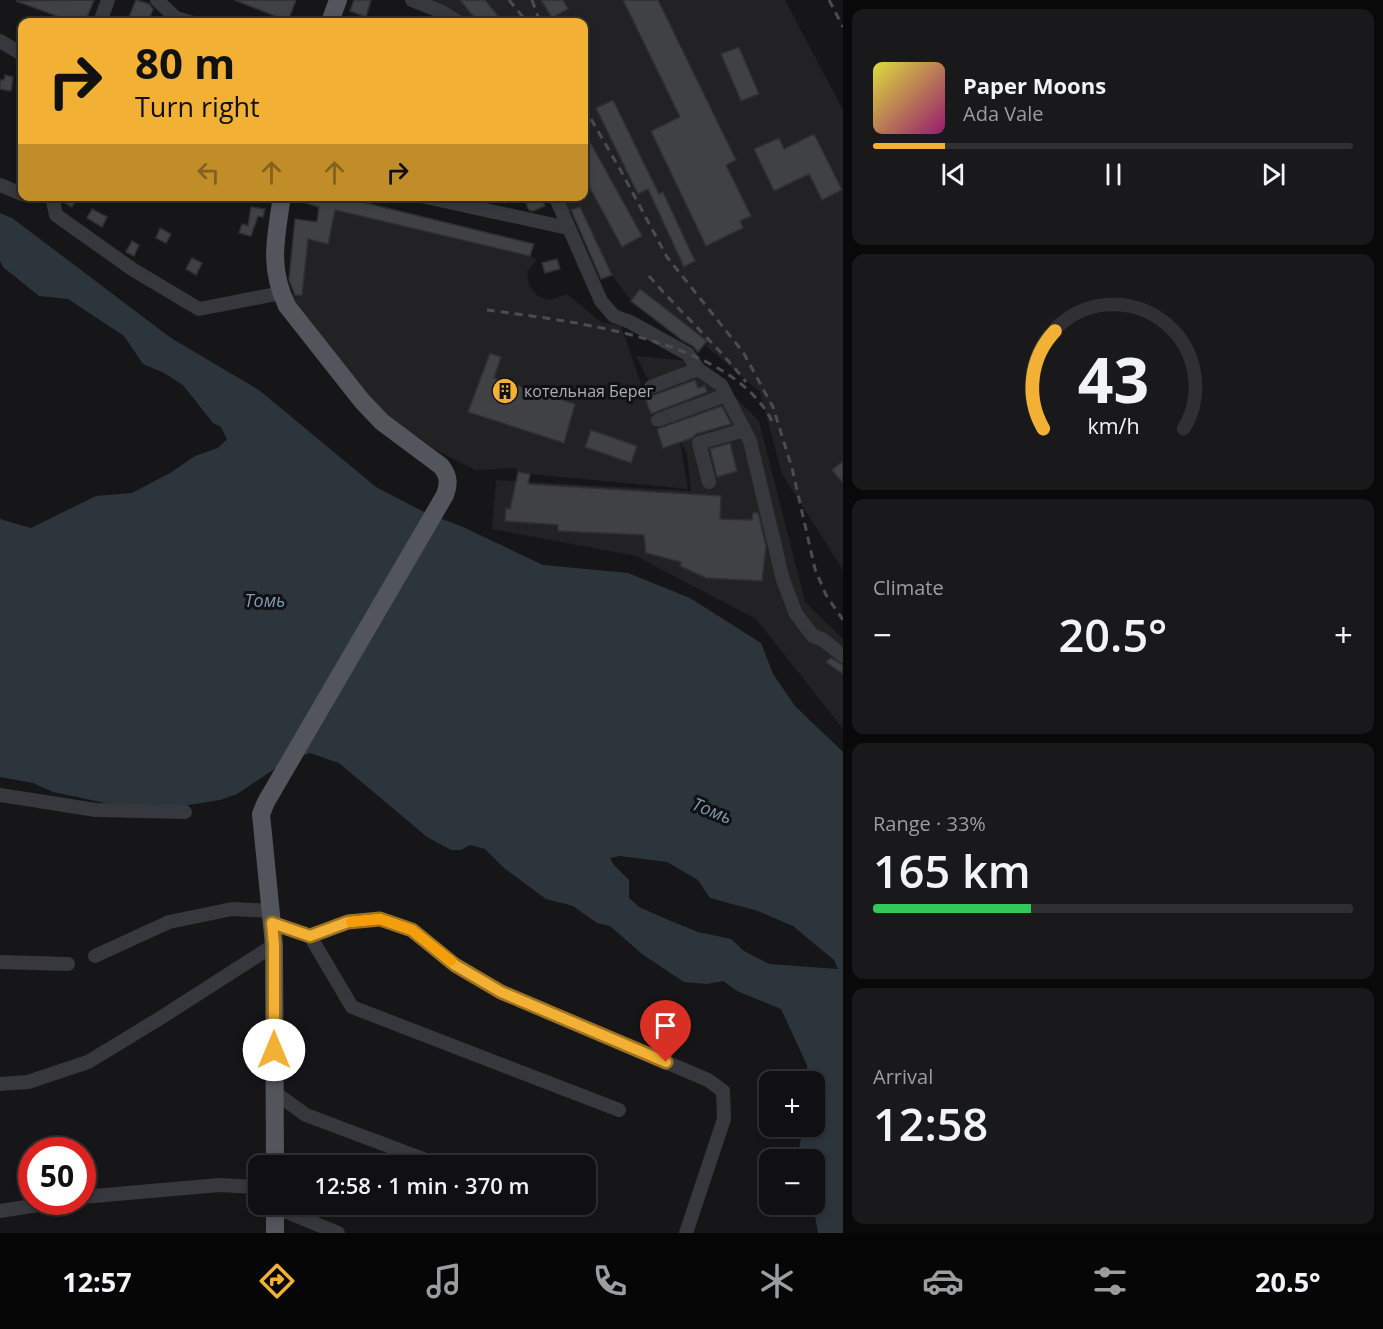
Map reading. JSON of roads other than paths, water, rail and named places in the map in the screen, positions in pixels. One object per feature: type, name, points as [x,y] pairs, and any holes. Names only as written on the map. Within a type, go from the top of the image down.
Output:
[{"type":"main road","points":[[331,18],[338,0]]},
{"type":"main road","points":[[274,1155],[274,945],[261,814],[445,495],[448,485],[447,473],[441,466],[382,423],[362,401],[287,306],[276,274],[274,250],[281,201]]},
{"type":"main road","points":[[275,1215],[275,1233]]},
{"type":"street","points":[[101,18],[108,0]]},
{"type":"street","points":[[157,0],[176,18]]},
{"type":"street","points":[[412,0],[452,18]]},
{"type":"street","points":[[0,41],[18,52]]},
{"type":"street","points":[[0,185],[18,192]]},
{"type":"street","points":[[53,201],[56,215],[132,269],[199,309],[281,294]]},
{"type":"street","points":[[444,201],[568,228]]},
{"type":"street","points":[[557,201],[601,301],[614,316],[630,322],[688,354],[698,369],[721,385],[750,441],[783,580],[796,614],[813,636],[822,639],[843,656]]},
{"type":"street","points":[[651,387],[698,369]]},
{"type":"street","points":[[658,420],[726,395]]},
{"type":"street","points":[[709,482],[699,443],[744,430]]},
{"type":"street","points":[[0,795],[96,810],[185,812]]},
{"type":"street","points":[[95,956],[169,922],[232,909],[272,917],[310,936],[352,1007],[619,1110]]},
{"type":"street","points":[[310,936],[348,922],[380,919],[412,930],[455,965],[501,992],[708,1080],[723,1091],[724,1119],[686,1233]]},
{"type":"street","points":[[0,1084],[28,1082],[88,1062],[274,945]]},
{"type":"street","points":[[0,962],[68,964]]},
{"type":"street","points":[[274,1092],[306,1115],[413,1155]]},
{"type":"street","points":[[96,1196],[220,1185],[248,1186]]},
{"type":"street","points":[[0,1211],[18,1208]]},
{"type":"street","points":[[296,1215],[338,1233]]},
{"type":"water","name":"Томь","points":[[0,213],[12,218],[171,338],[259,390],[376,487],[424,512],[463,527],[543,565],[628,573],[690,598],[761,643],[773,674],[795,706],[843,752],[843,1233],[818,1233],[815,1215],[825,1215],[825,1149],[799,1149],[801,1137],[825,1137],[825,1071],[807,1071],[807,1065],[781,1009],[737,991],[723,981],[707,984],[684,982],[642,954],[610,926],[597,923],[573,906],[546,899],[504,868],[485,849],[470,845],[461,850],[451,850],[427,837],[339,763],[310,753],[279,763],[276,768],[237,794],[220,800],[169,808],[115,805],[53,792],[33,783],[0,777],[0,519],[31,528],[96,496],[132,493],[170,473],[195,456],[218,448],[227,439],[221,427],[213,423],[183,385],[143,364],[124,336],[68,299],[39,296],[3,267],[0,261]],"holes":[[[620,856],[667,862],[698,880],[710,898],[758,911],[793,926],[834,960],[838,969],[769,964],[744,951],[731,939],[698,932],[639,907],[629,898],[629,880],[610,858]]]},
{"type":"railway","points":[[509,0],[524,18]]},
{"type":"railway","points":[[532,0],[539,18]]},
{"type":"railway","points":[[829,0],[843,27]]},
{"type":"railway","points":[[588,114],[667,257],[743,352],[773,407],[792,468],[815,569],[826,595],[843,620]]},
{"type":"railway","points":[[649,276],[723,354],[746,382]]},
{"type":"railway","points":[[487,310],[602,328],[644,338],[685,352],[721,370],[751,393],[772,421]]},
{"type":"place","name":"котельная Берег","points":[[505,391]]}]
